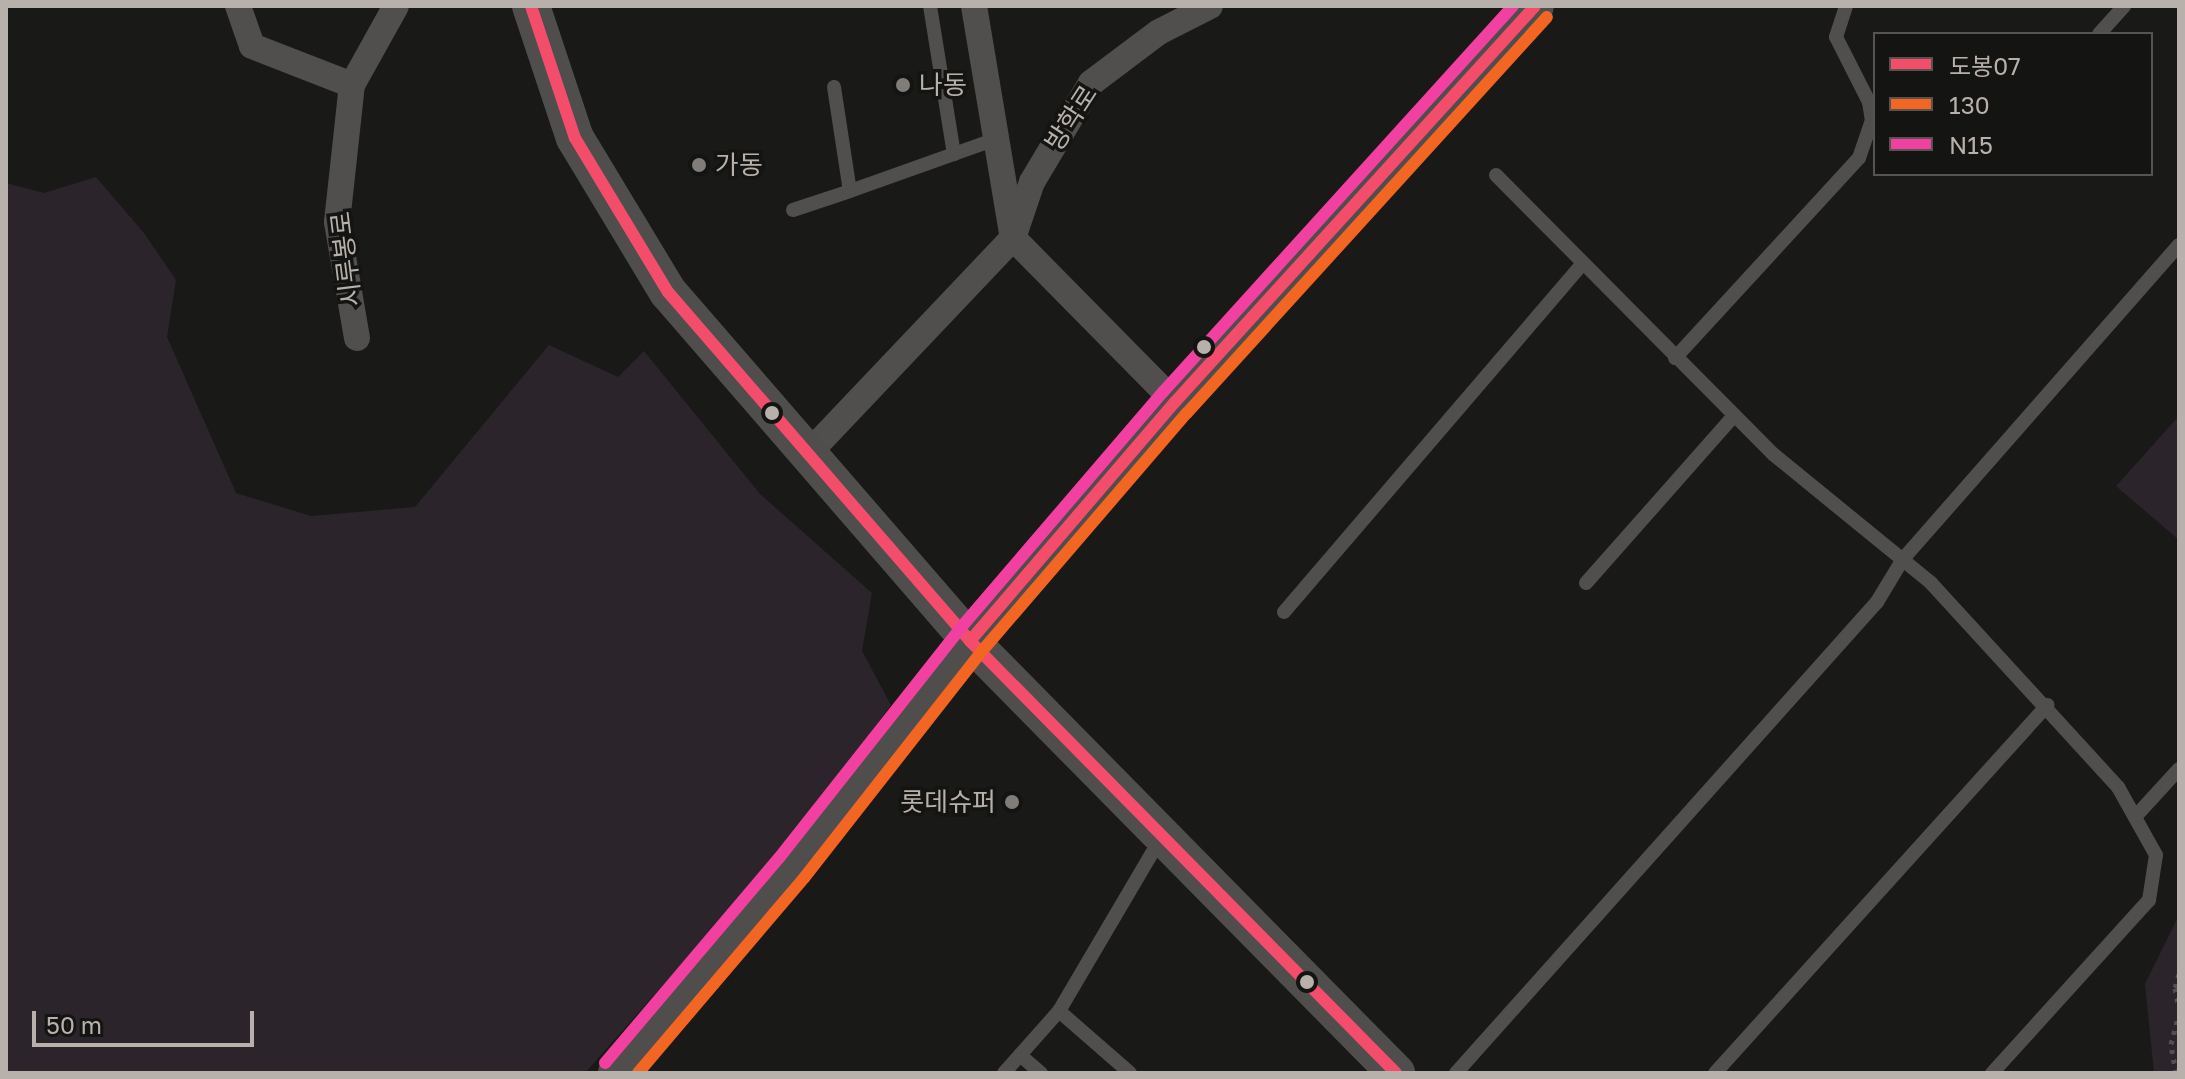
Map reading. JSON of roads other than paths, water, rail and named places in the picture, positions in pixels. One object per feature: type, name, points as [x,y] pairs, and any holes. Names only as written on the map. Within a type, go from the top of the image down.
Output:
[{"type":"main road","points":[[531,6],[575,138],[668,292],[806,456],[970,641],[1396,1073]]},
{"type":"main road","points":[[617,1073],[791,868],[970,641],[1175,402],[1535,6]]},
{"type":"street","points":[[238,6],[252,46],[352,85]]},
{"type":"street","name":"시루봉로","points":[[357,338],[337,222],[352,85],[396,6]]},
{"type":"street","points":[[974,6],[1013,238],[1175,402]]},
{"type":"street","name":"방학로","points":[[806,456],[1013,238],[1032,182],[1091,83],[1159,32],[1210,6]]},
{"type":"lane","points":[[930,6],[954,154]]},
{"type":"lane","points":[[1675,358],[1859,158],[1872,121],[1869,102],[1836,37],[1846,6]]},
{"type":"lane","points":[[2101,32],[2124,6]]},
{"type":"lane","points":[[834,87],[850,191]]},
{"type":"lane","points":[[793,210],[996,139]]},
{"type":"lane","points":[[1496,175],[1773,454],[1903,559],[2047,705],[2118,787],[2156,855],[2149,900],[1992,1073]]},
{"type":"lane","points":[[1456,1073],[1877,602],[1903,559],[2179,245]]},
{"type":"lane","points":[[1284,612],[1582,264]]},
{"type":"lane","points":[[1586,583],[1734,416]]},
{"type":"lane","points":[[1715,1073],[2047,705]]},
{"type":"lane","points":[[2135,817],[2179,769]]},
{"type":"lane","points":[[1004,1073],[1059,1011],[1162,836]]},
{"type":"lane","points":[[1059,1011],[1130,1073]]},
{"type":"lane","points":[[1020,1055],[1041,1073]]},
{"type":"place","name":"나동","points":[[903,85]]},
{"type":"place","name":"가동","points":[[699,165]]},
{"type":"place","name":"롯데슈퍼","points":[[1012,802]]}]
